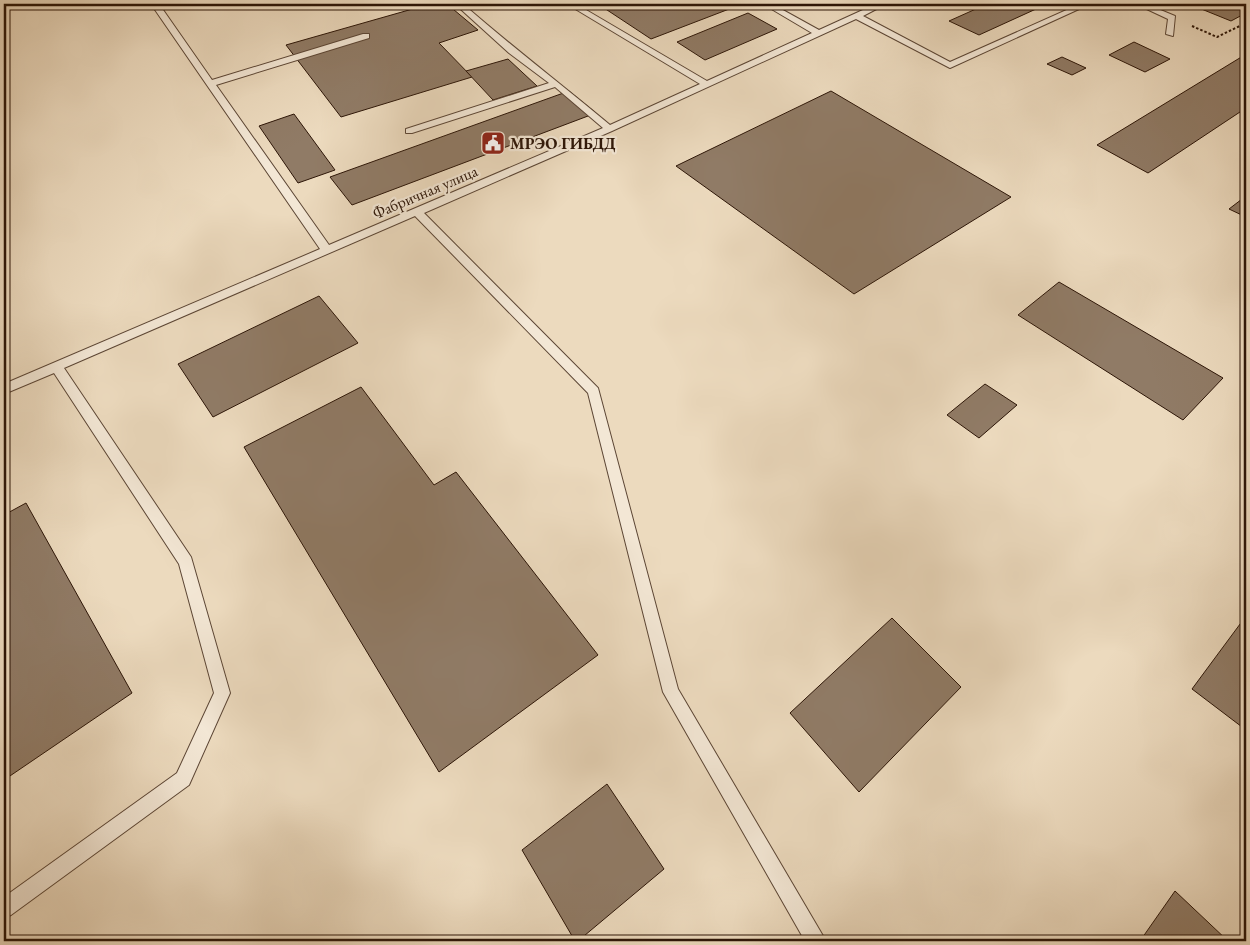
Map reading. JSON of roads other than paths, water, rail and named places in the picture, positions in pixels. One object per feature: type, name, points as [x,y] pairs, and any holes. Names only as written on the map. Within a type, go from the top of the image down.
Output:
[{"type":"lane","points":[[155,4],[326,251]]},
{"type":"lane","points":[[459,4],[512,51],[556,84],[609,129]]},
{"type":"lane","points":[[570,4],[706,84]]},
{"type":"lane","points":[[767,4],[817,32]]},
{"type":"lane","name":"Фабричная улица","points":[[4,389],[609,129],[817,32],[882,4]]},
{"type":"lane","points":[[855,15],[950,65],[1086,4]]},
{"type":"lane","points":[[1140,4],[1172,18],[1170,34]]},
{"type":"lane","points":[[209,84],[366,36]]},
{"type":"lane","points":[[409,131],[556,84]]},
{"type":"lane","points":[[417,212],[594,391],[671,692],[816,941]]},
{"type":"lane","points":[[4,908],[184,779],[222,693],[186,562],[56,366]]},
{"type":"place","name":"МРЭО ГИБДД","points":[[493,143]]}]
